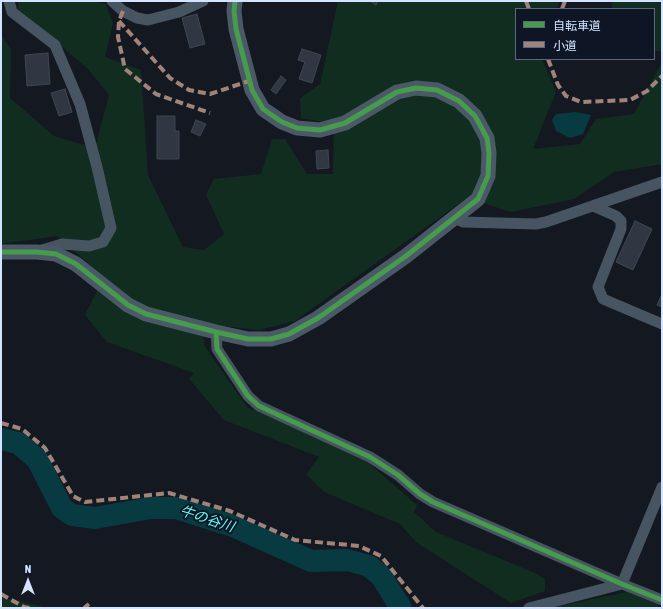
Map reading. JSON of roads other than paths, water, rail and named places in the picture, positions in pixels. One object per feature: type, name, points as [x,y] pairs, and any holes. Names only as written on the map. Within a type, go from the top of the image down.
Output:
[{"type":"street","points":[[9,1],[12,12],[55,45],[80,104],[98,167],[111,228],[103,242],[89,246],[62,244],[37,252]]},
{"type":"street","points":[[112,1],[123,11],[137,18],[148,20],[179,12],[203,1]]},
{"type":"street","points":[[1,252],[37,252],[56,254],[76,264],[128,305],[146,314],[248,339],[271,339],[289,334],[318,318],[406,256],[478,199],[488,176],[488,138],[475,116],[459,101],[437,90],[416,88],[397,92],[345,123],[320,130],[297,128],[282,122],[262,109],[252,90],[236,29],[234,11],[235,1]]},
{"type":"street","points":[[454,218],[463,222],[536,224],[546,222],[662,182]]},
{"type":"street","points":[[593,206],[616,216],[620,221],[621,229],[598,287],[603,300],[662,324]]},
{"type":"street","points":[[216,332],[217,349],[248,396],[259,406],[370,457],[398,474],[420,494],[433,502],[662,600]]},
{"type":"street","points":[[622,584],[662,487]]},
{"type":"street","points":[[528,608],[622,584]]},
{"type":"water","points":[[576,112],[591,115],[583,134],[570,138],[556,131],[552,120],[556,114]]},
{"type":"waterway","name":"牛の谷川","points":[[1,439],[18,443],[37,459],[62,508],[72,515],[95,518],[151,508],[176,508],[233,526],[311,561],[347,560],[369,566],[381,576],[401,608]]}]
